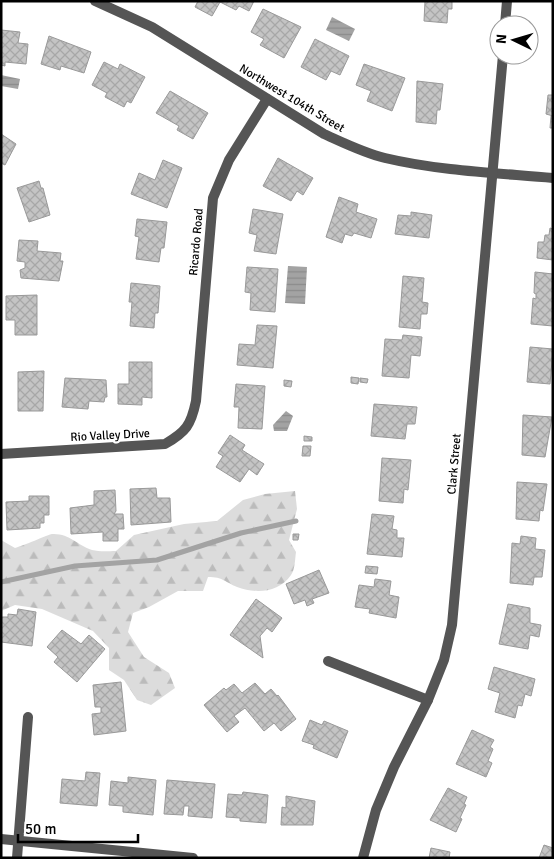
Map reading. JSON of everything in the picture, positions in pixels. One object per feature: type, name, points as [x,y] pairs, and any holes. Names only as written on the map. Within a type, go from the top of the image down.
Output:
[{"type":"street","name":"Northwest 104th Street","points":[[95,1],[152,27],[324,134],[383,158],[442,169],[553,178]]},
{"type":"street","points":[[506,15],[507,1]]},
{"type":"street","name":"Clark Street","points":[[363,858],[376,810],[394,767],[428,700],[444,660],[452,625],[501,65]]},
{"type":"street","name":"Ricardo Road","points":[[196,401],[213,198],[229,160],[267,99]]},
{"type":"street","name":"Rio Valley Drive","points":[[1,454],[165,444],[181,435],[192,421],[196,401]]},
{"type":"street","points":[[328,661],[428,700]]},
{"type":"street","points":[[17,858],[28,717]]},
{"type":"street","points":[[1,839],[194,858]]},
{"type":"green space","points":[[295,491],[297,509],[289,540],[296,552],[295,564],[291,575],[286,581],[273,589],[251,591],[221,579],[208,577],[203,591],[178,591],[149,607],[133,613],[128,632],[144,657],[169,673],[175,688],[151,705],[137,700],[124,680],[109,670],[109,648],[93,631],[42,609],[15,605],[1,611],[1,540],[15,548],[52,534],[58,534],[68,537],[92,550],[116,551],[134,535],[184,524],[217,521],[243,500],[265,494]]},
{"type":"shaded area","points":[[332,17],[355,29],[349,41],[326,30]]},
{"type":"shaded area","points":[[1,75],[20,79],[18,89],[1,86]]},
{"type":"shaded area","points":[[288,266],[307,267],[305,304],[285,303]]},
{"type":"shaded area","points":[[286,411],[293,416],[287,431],[274,431],[273,425]]},
{"type":"building","points":[[198,1],[254,1],[249,11],[239,6],[236,10],[220,2],[212,16],[195,7]]},
{"type":"building","points":[[425,1],[452,1],[452,9],[448,9],[447,23],[424,21]]},
{"type":"building","points":[[263,9],[301,27],[284,58],[260,45],[264,39],[251,32]]},
{"type":"building","points":[[1,30],[20,32],[18,43],[28,44],[26,64],[5,62],[5,66],[1,65]]},
{"type":"building","points":[[49,36],[91,52],[84,73],[61,66],[60,70],[41,64]]},
{"type":"building","points":[[315,39],[349,56],[340,75],[331,71],[326,80],[301,67]]},
{"type":"building","points":[[104,62],[118,69],[120,64],[145,77],[131,103],[127,101],[124,107],[105,97],[107,93],[92,85]]},
{"type":"building","points":[[364,64],[405,78],[392,111],[367,101],[371,91],[356,85]]},
{"type":"building","points":[[417,81],[443,84],[440,110],[437,110],[436,124],[416,122]]},
{"type":"building","points":[[170,91],[208,113],[193,139],[177,130],[179,126],[156,113]]},
{"type":"building","points":[[548,95],[553,95],[553,116],[546,114]]},
{"type":"building","points":[[551,116],[553,116],[553,128],[550,128]]},
{"type":"building","points":[[1,134],[16,144],[5,165],[1,163]]},
{"type":"building","points":[[278,158],[313,178],[303,195],[297,191],[291,201],[263,186]]},
{"type":"building","points":[[163,160],[182,168],[167,208],[131,194],[139,173],[155,180]]},
{"type":"building","points":[[39,181],[41,188],[43,188],[50,215],[29,222],[17,188]]},
{"type":"building","points":[[339,197],[358,204],[356,212],[377,219],[371,238],[354,233],[352,236],[345,234],[342,243],[326,237]]},
{"type":"building","points":[[253,209],[283,214],[276,254],[254,251],[257,235],[249,233]]},
{"type":"building","points":[[411,212],[432,215],[429,238],[395,234],[398,215],[411,216]]},
{"type":"building","points":[[137,219],[167,222],[164,248],[161,248],[159,262],[136,259],[139,237],[135,236]]},
{"type":"building","points":[[550,228],[553,229],[553,260],[537,258],[538,242],[544,242],[545,235],[549,235]]},
{"type":"building","points":[[19,240],[38,241],[37,251],[61,253],[60,261],[63,261],[59,281],[21,278],[20,270],[25,268],[25,262],[17,261]]},
{"type":"building","points":[[247,267],[278,269],[275,312],[250,310],[251,293],[245,292]]},
{"type":"building","points":[[535,272],[553,274],[553,326],[531,324],[533,298],[536,299],[536,294],[534,293]]},
{"type":"building","points":[[403,276],[424,278],[422,302],[428,303],[427,314],[421,314],[420,329],[399,327]]},
{"type":"building","points":[[131,283],[160,286],[158,313],[155,313],[154,328],[130,326],[132,302],[129,302]]},
{"type":"building","points":[[37,295],[37,335],[15,335],[15,320],[6,320],[6,296]]},
{"type":"building","points":[[257,325],[277,326],[273,368],[237,365],[239,344],[255,345]]},
{"type":"building","points":[[403,335],[422,337],[420,356],[411,355],[409,378],[382,376],[385,339],[402,340]]},
{"type":"building","points":[[530,347],[553,349],[550,384],[527,382]]},
{"type":"building","points":[[129,362],[152,362],[152,398],[142,397],[142,405],[118,404],[118,384],[129,384]]},
{"type":"building","points":[[44,371],[43,411],[18,411],[18,372]]},
{"type":"building","points":[[351,377],[359,378],[358,384],[351,383]]},
{"type":"building","points":[[65,378],[106,380],[107,397],[105,397],[104,402],[89,401],[88,409],[62,407]]},
{"type":"building","points":[[360,378],[368,379],[367,383],[360,382]]},
{"type":"building","points":[[284,380],[292,381],[291,387],[284,386]]},
{"type":"building","points":[[236,384],[265,386],[262,429],[238,428],[239,407],[234,407]]},
{"type":"building","points":[[374,404],[417,407],[415,424],[407,424],[405,439],[371,436]]},
{"type":"building","points":[[523,415],[552,417],[545,457],[522,455]]},
{"type":"building","points":[[230,435],[245,445],[242,450],[264,464],[257,475],[249,469],[240,482],[216,467],[223,456],[218,453]]},
{"type":"building","points":[[304,436],[312,437],[312,441],[304,441]]},
{"type":"building","points":[[303,446],[311,446],[310,456],[302,456]]},
{"type":"building","points":[[382,458],[411,460],[408,490],[404,489],[403,503],[379,501]]},
{"type":"building","points":[[517,482],[547,484],[543,511],[540,510],[539,521],[516,519]]},
{"type":"building","points":[[156,488],[157,498],[170,498],[171,522],[131,525],[130,489]]},
{"type":"building","points":[[115,490],[116,511],[114,514],[123,514],[124,529],[118,529],[118,541],[103,541],[103,532],[71,534],[70,508],[94,505],[94,491]]},
{"type":"building","points":[[29,496],[49,496],[49,515],[44,515],[44,523],[40,523],[40,528],[7,530],[6,502],[29,501]]},
{"type":"building","points":[[372,514],[394,516],[392,529],[397,530],[397,538],[404,538],[402,557],[367,554]]},
{"type":"building","points":[[293,534],[299,534],[298,540],[293,540]]},
{"type":"building","points":[[521,536],[536,538],[535,549],[545,550],[542,577],[534,577],[533,585],[510,583],[512,543],[520,544]]},
{"type":"building","points":[[366,566],[378,567],[377,574],[365,573]]},
{"type":"building","points":[[319,570],[329,593],[312,599],[314,603],[307,606],[305,600],[294,604],[286,584]]},
{"type":"building","points":[[375,579],[391,581],[389,595],[399,597],[396,618],[369,613],[370,609],[355,607],[359,585],[374,587]]},
{"type":"building","points":[[256,599],[282,618],[272,632],[267,628],[260,636],[263,658],[230,635]]},
{"type":"building","points":[[508,604],[530,608],[530,623],[541,625],[539,637],[530,635],[528,649],[499,644]]},
{"type":"building","points":[[18,609],[36,612],[32,646],[1,642],[1,617],[8,617],[8,614],[17,615]]},
{"type":"building","points":[[62,630],[81,644],[89,635],[105,649],[77,682],[54,662],[58,657],[47,647]]},
{"type":"building","points":[[494,667],[535,679],[531,696],[525,694],[522,706],[518,705],[515,718],[495,712],[500,693],[488,689]]},
{"type":"building","points":[[121,682],[126,731],[94,735],[92,714],[101,713],[101,707],[95,707],[93,685]]},
{"type":"building","points":[[255,683],[265,694],[271,689],[278,695],[296,719],[281,731],[274,723],[264,731],[245,708],[234,716],[239,722],[227,732],[204,705],[224,688],[226,690],[234,684],[242,693]]},
{"type":"building","points":[[310,720],[322,725],[324,721],[348,731],[337,758],[313,748],[314,745],[302,741]]},
{"type":"building","points":[[472,730],[494,740],[490,747],[493,749],[488,761],[492,763],[486,777],[456,764]]},
{"type":"building","points":[[86,772],[100,773],[97,806],[60,803],[62,779],[85,781]]},
{"type":"building","points":[[128,777],[156,780],[153,815],[123,812],[123,806],[109,805],[111,781],[128,783]]},
{"type":"building","points":[[167,780],[215,784],[212,818],[188,816],[189,806],[184,806],[183,815],[164,814]]},
{"type":"building","points":[[448,788],[467,797],[464,804],[466,805],[460,818],[462,819],[456,832],[430,820]]},
{"type":"building","points":[[243,792],[268,795],[266,823],[240,821],[240,818],[226,817],[228,794],[242,795]]},
{"type":"building","points":[[286,796],[315,801],[313,825],[281,825],[282,807],[286,808]]},
{"type":"building","points":[[544,845],[553,848],[553,858],[539,858]]},
{"type":"building","points":[[431,848],[450,852],[449,858],[429,858]]},
{"type":"waterway","points":[[1,582],[75,566],[157,560],[241,533],[296,521]]}]
